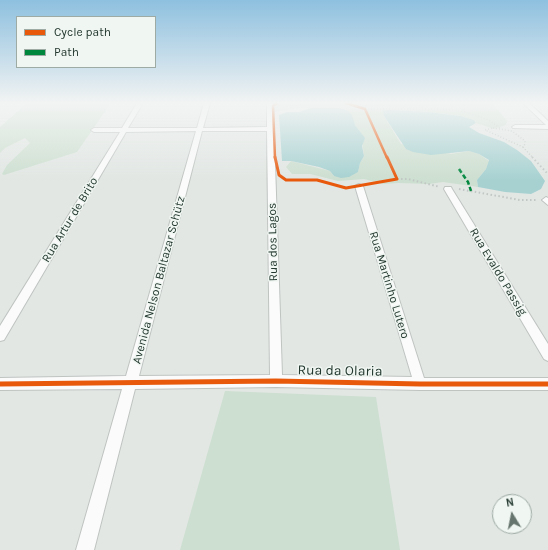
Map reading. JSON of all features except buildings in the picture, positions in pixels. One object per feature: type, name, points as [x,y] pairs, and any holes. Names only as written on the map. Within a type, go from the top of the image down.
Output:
[{"type":"street","name":"Avenida Nelson Baltazar Schütz","points":[[85,550],[200,129]]},
{"type":"street","points":[[94,130],[271,130]]},
{"type":"street","name":"Rua Artur de Brito","points":[[0,336],[123,130]]},
{"type":"street","name":"Rua dos Lagos","points":[[271,130],[276,381]]},
{"type":"street","name":"Rua Martinho Lutero","points":[[359,186],[420,384]]},
{"type":"street","name":"Rua Evaldo Passig","points":[[448,189],[548,355]]},
{"type":"street","name":"Rua da Olaria","points":[[0,384],[276,381],[420,384],[548,384]]},
{"type":"path","points":[[523,147],[525,141],[512,131],[501,129],[485,130],[523,147],[548,174]]},
{"type":"path","points":[[397,179],[408,179],[448,189],[457,189],[520,200],[547,201]]},
{"type":"green space","points":[[0,129],[93,129],[77,152],[4,175],[2,174],[7,165],[30,143],[25,138],[5,148],[0,153]]},
{"type":"green space","points":[[358,129],[392,129],[401,144],[451,154],[469,151],[479,154],[489,161],[486,169],[477,180],[478,187],[443,182],[429,184],[383,184],[364,179],[338,181],[310,174],[292,174],[286,167],[291,161],[330,171],[334,176],[358,172],[360,163],[364,156],[361,133]]},
{"type":"green space","points":[[225,391],[376,397],[400,550],[180,550]]},
{"type":"water","points":[[280,129],[358,129],[365,138],[362,146],[364,156],[360,163],[358,172],[349,177],[341,178],[334,176],[330,171],[319,167],[291,161],[282,161]]},
{"type":"water","points":[[392,129],[472,129],[479,133],[504,142],[517,150],[531,161],[545,181],[541,189],[531,194],[505,192],[478,187],[477,180],[486,169],[489,160],[479,154],[469,151],[431,155],[413,152],[406,149]]},
{"type":"marked path","points":[[459,169],[468,182],[471,191]]},
{"type":"cycle path","points":[[274,129],[275,163],[279,175],[286,180],[317,180],[346,188],[397,179],[374,129]]},
{"type":"cycle path","points":[[0,384],[276,381],[420,384],[548,384]]}]
